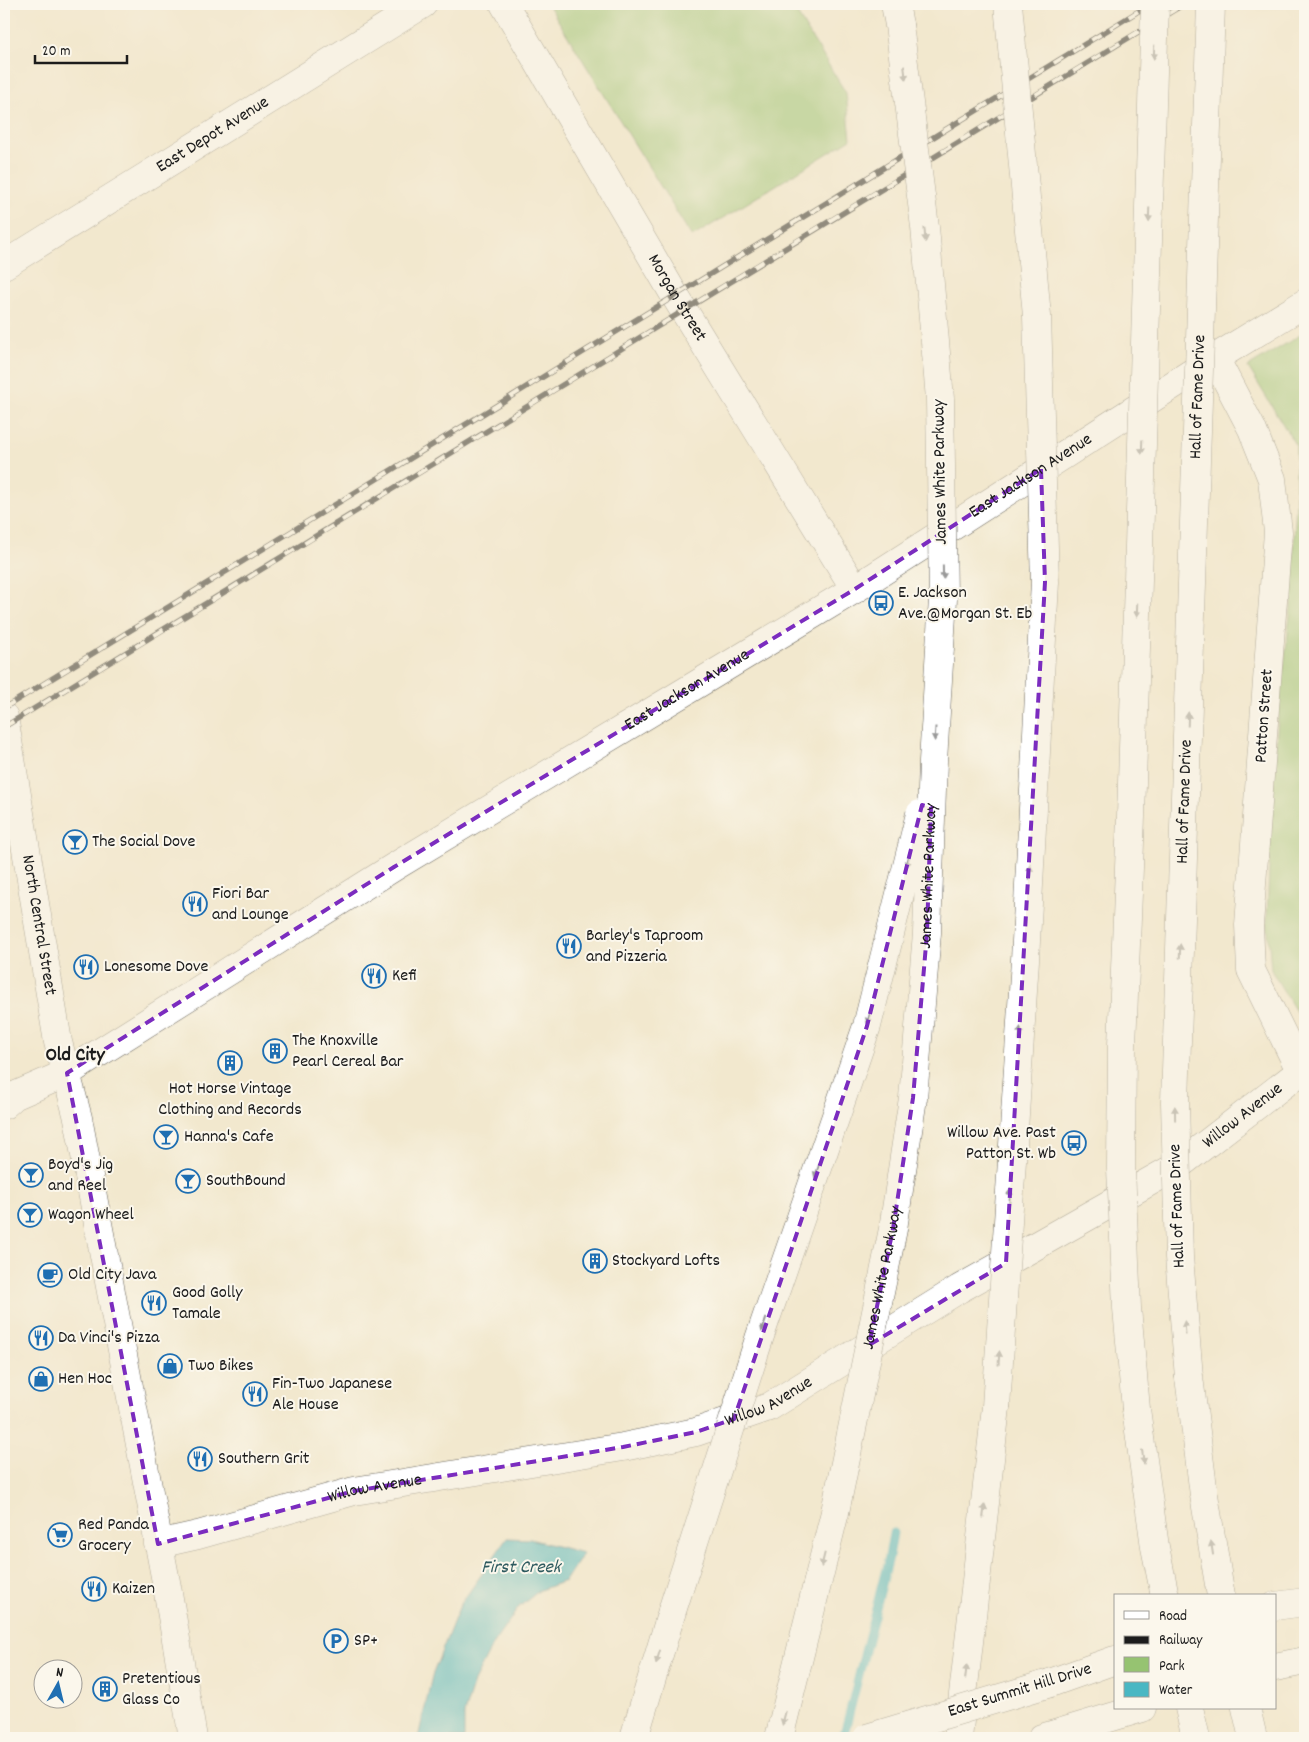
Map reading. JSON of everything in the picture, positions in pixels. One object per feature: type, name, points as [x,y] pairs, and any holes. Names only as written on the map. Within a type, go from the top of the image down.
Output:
[{"type":"main road","name":"East Depot Avenue","points":[[4,265],[423,4]]},
{"type":"main road","name":"Morgan Street","points":[[504,4],[675,296],[855,589]]},
{"type":"main road","points":[[958,1738],[996,1407],[1025,960],[1045,582],[1037,316],[1008,4]]},
{"type":"main road","points":[[1155,4],[1122,1045],[1120,1168],[1127,1308],[1136,1409],[1165,1594]]},
{"type":"main road","name":"Hall of Fame Drive","points":[[1211,4],[1175,1102],[1179,1258],[1189,1377],[1204,1494],[1221,1594]]},
{"type":"main road","name":"James White Parkway","points":[[779,1738],[835,1512],[893,1229],[913,1098],[927,933],[933,762],[943,599],[940,399],[925,227],[897,14]]},
{"type":"main road","name":"East Jackson Avenue","points":[[4,1105],[14,1096],[67,1073],[107,1046],[394,867],[855,589],[1215,358],[1305,303]]},
{"type":"main road","name":"Patton Street","points":[[1215,358],[1252,429],[1272,478],[1278,532],[1249,925],[1251,970],[1303,1069]]},
{"type":"main road","name":"North Central Street","points":[[4,717],[58,1042],[67,1073],[85,1156],[167,1586],[193,1738]]},
{"type":"main road","points":[[634,1738],[672,1610],[760,1336],[867,1026],[933,762]]},
{"type":"main road","name":"Willow Avenue","points":[[158,1544],[198,1535],[354,1491],[623,1447],[696,1432],[770,1407],[959,1289],[1179,1165],[1303,1069]]},
{"type":"main road","points":[[1276,1606],[1305,1602]]},
{"type":"main road","name":"East Summit Hill Drive","points":[[867,1738],[1050,1683],[1114,1660]]},
{"type":"main road","points":[[1276,1667],[1305,1661]]},
{"type":"main road","points":[[1043,1738],[1135,1710]]},
{"type":"main road","points":[[1189,1710],[1196,1738]]},
{"type":"main road","points":[[1246,1710],[1253,1738]]},
{"type":"highlighted area","points":[[1041,469],[1045,582],[1006,1263],[869,1345],[893,1229],[913,1098],[927,933],[931,807],[922,805],[867,1026],[734,1419],[696,1432],[623,1447],[354,1491],[158,1544],[67,1073],[394,867],[855,589]]},
{"type":"green space","points":[[548,4],[791,4],[846,93],[851,139],[692,237]]},
{"type":"green space","points":[[1305,332],[1304,1025],[1271,970],[1267,920],[1271,816],[1278,716],[1291,607],[1296,501],[1296,446],[1248,367]]},
{"type":"water","name":"First Creek","points":[[507,1538],[530,1539],[583,1553],[565,1581],[540,1590],[519,1607],[493,1644],[475,1679],[464,1714],[464,1738],[418,1738],[432,1676],[460,1605]]},
{"type":"waterway","points":[[843,1738],[889,1557],[893,1533]]},
{"type":"railway","points":[[4,708],[1150,4]]},
{"type":"railway","points":[[4,727],[1184,4]]},
{"type":"place","name":"E. Jackson Ave.@Morgan St. Eb","points":[[881,603]]},
{"type":"place","name":"The Social Dove","points":[[75,842]]},
{"type":"place","name":"Fiori Bar and Lounge","points":[[195,904]]},
{"type":"place","name":"Barley's Taproom and Pizzeria","points":[[569,946]]},
{"type":"place","name":"Lonesome Dove","points":[[86,967]]},
{"type":"place","name":"Kefi","points":[[374,976]]},
{"type":"place","name":"The Knoxville Pearl Cereal Bar","points":[[275,1051]]},
{"type":"place","name":"Hot Horse Vintage Clothing and Records","points":[[230,1063]]},
{"type":"place","name":"Hanna's Cafe","points":[[166,1137]]},
{"type":"place","name":"Willow Ave. Past Patton St. Wb","points":[[1074,1143]]},
{"type":"place","name":"Boyd's Jig and Reel","points":[[31,1175]]},
{"type":"place","name":"SouthBound","points":[[188,1181]]},
{"type":"place","name":"Wagon Wheel","points":[[30,1215]]},
{"type":"place","name":"Stockyard Lofts","points":[[595,1261]]},
{"type":"place","name":"Old City Java","points":[[50,1275]]},
{"type":"place","name":"Good Golly Tamale","points":[[154,1303]]},
{"type":"place","name":"Da Vinci's Pizza","points":[[41,1338]]},
{"type":"place","name":"Two Bikes","points":[[170,1366]]},
{"type":"place","name":"Hen Hoc","points":[[41,1379]]},
{"type":"place","name":"Fin-Two Japanese Ale House","points":[[255,1394]]},
{"type":"place","name":"Southern Grit","points":[[200,1459]]},
{"type":"place","name":"Red Panda Grocery","points":[[60,1535]]},
{"type":"place","name":"Kaizen","points":[[94,1589]]},
{"type":"place","name":"SP+","points":[[336,1641]]},
{"type":"place","name":"Pretentious Glass Co","points":[[105,1689]]},
{"type":"district","name":"Old City","points":[[75,1056]]}]
